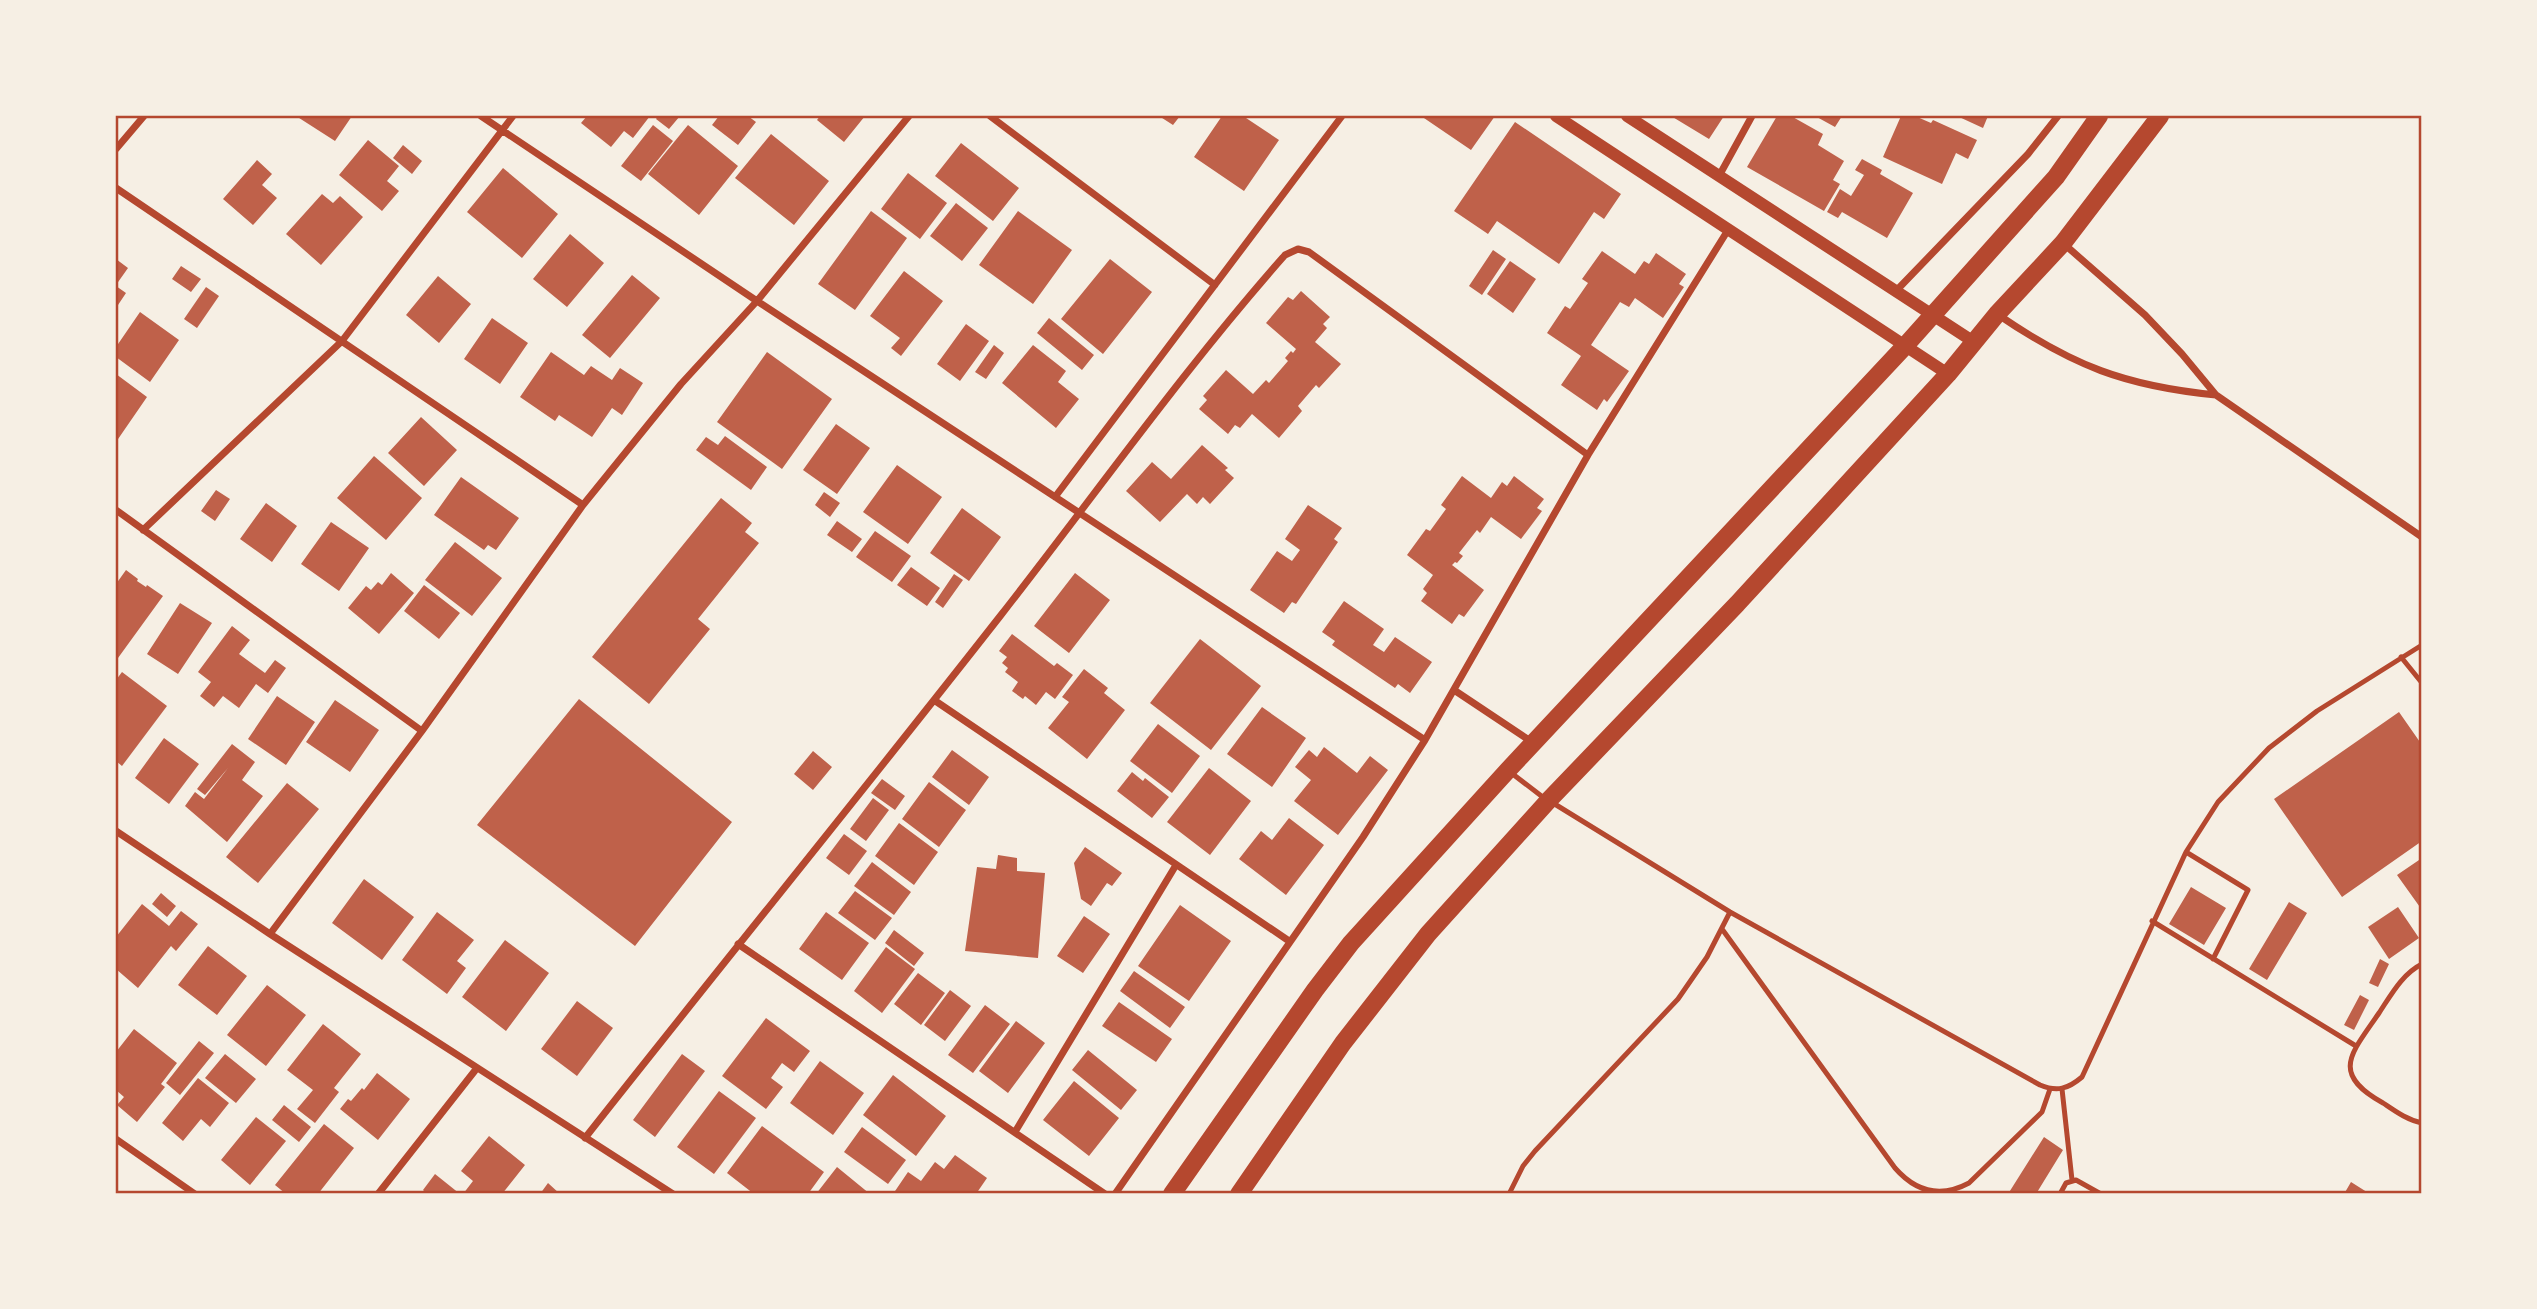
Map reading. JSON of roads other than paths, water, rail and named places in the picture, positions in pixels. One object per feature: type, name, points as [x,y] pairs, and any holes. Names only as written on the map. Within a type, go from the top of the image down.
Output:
[{"type":"main road","points":[[1172,1194],[1351,943],[1533,743],[1905,346],[2056,177],[2099,116]]},
{"type":"main road","points":[[1238,1194],[1343,1043],[1428,934],[1548,801],[1737,604],[1948,374],[1997,314],[2063,243],[2160,116]]},
{"type":"street","points":[[116,149],[144,116]]},
{"type":"street","points":[[481,116],[757,301],[1425,740]]},
{"type":"street","points":[[143,530],[342,341],[513,116]]},
{"type":"street","points":[[270,934],[422,731],[583,505],[681,384],[757,301],[909,116]]},
{"type":"street","points":[[990,116],[1215,285]]},
{"type":"street","points":[[1055,497],[1342,116]]},
{"type":"street","points":[[1556,116],[1948,374]]},
{"type":"street","points":[[1627,116],[1974,342]]},
{"type":"street","points":[[1718,177],[1752,116]]},
{"type":"street","points":[[1895,292],[2028,154],[2058,116]]},
{"type":"street","points":[[116,188],[583,505]]},
{"type":"street","points":[[1115,1194],[1363,837],[1425,740],[1588,455],[1728,230]]},
{"type":"street","points":[[2063,243],[2145,315],[2216,395],[2366,496],[2421,537]]},
{"type":"street","points":[[585,1138],[934,701],[1193,368],[1285,256],[1298,249],[1309,252],[1588,455]]},
{"type":"street","points":[[1997,314],[2047,347],[2079,363],[2169,390],[2216,395]]},
{"type":"street","points":[[116,510],[422,731]]},
{"type":"street","points":[[1454,690],[1533,743]]},
{"type":"street","points":[[934,701],[1289,941]]},
{"type":"street","points":[[116,833],[669,1192]]},
{"type":"street","points":[[1015,1132],[1176,864]]},
{"type":"street","points":[[738,944],[1105,1194]]},
{"type":"street","points":[[378,1194],[477,1068]]},
{"type":"street","points":[[116,1139],[195,1194]]},
{"type":"lane","points":[[1508,770],[1548,801],[1730,912],[2050,1089],[2062,1089],[2073,1085],[2081,1077],[2186,852],[2218,802],[2269,748],[2316,711],[2421,645]]},
{"type":"lane","points":[[2401,657],[2421,683]]},
{"type":"lane","points":[[2186,852],[2248,890],[2213,959]]},
{"type":"lane","points":[[1509,1194],[1523,1166],[1535,1151],[1678,999],[1700,968],[1730,912]]},
{"type":"lane","points":[[2152,921],[2356,1046]]},
{"type":"lane","points":[[1722,929],[1895,1168],[1913,1185],[1924,1190],[1947,1192],[1969,1183],[2042,1112],[2050,1089]]},
{"type":"lane","points":[[2421,964],[2403,978],[2356,1046],[2350,1065],[2356,1085],[2374,1099],[2421,1123]]},
{"type":"lane","points":[[2062,1089],[2073,1180]]},
{"type":"lane","points":[[2060,1194],[2066,1183],[2073,1180],[2080,1181],[2101,1194]]}]
